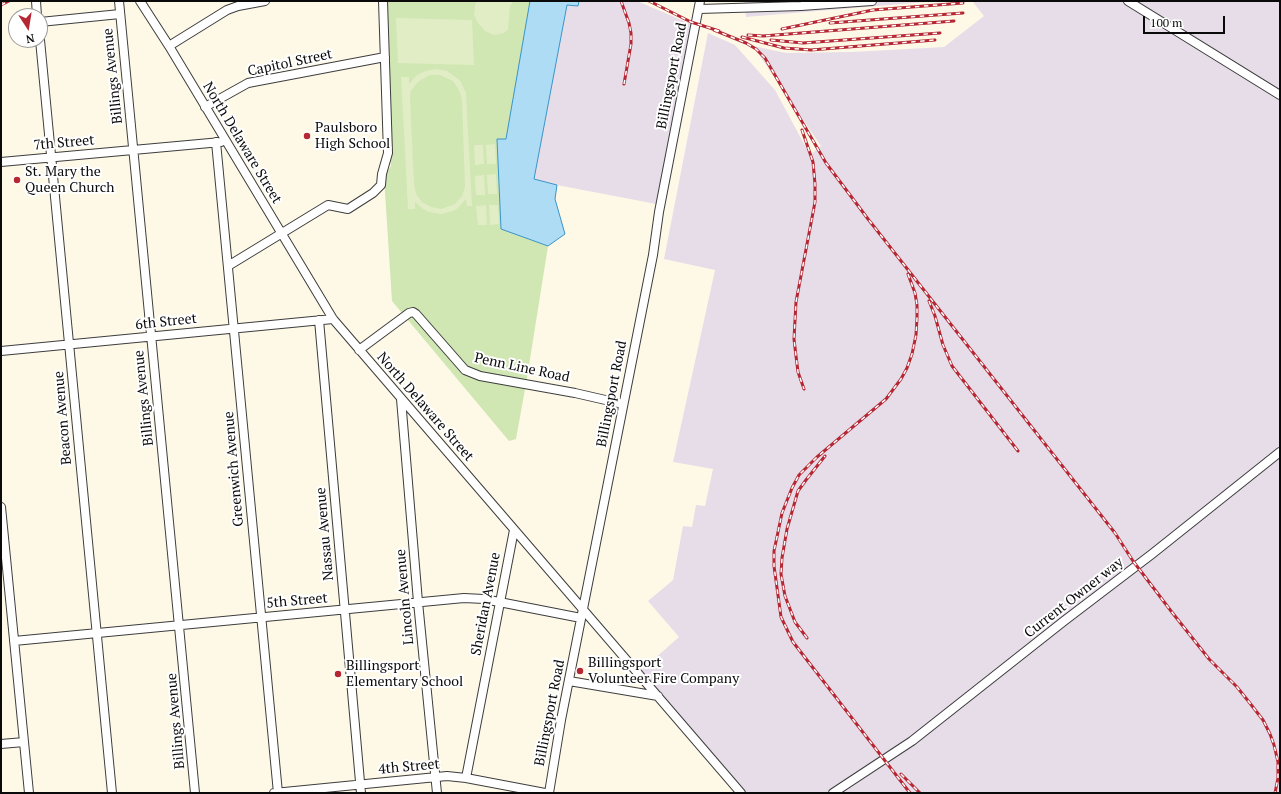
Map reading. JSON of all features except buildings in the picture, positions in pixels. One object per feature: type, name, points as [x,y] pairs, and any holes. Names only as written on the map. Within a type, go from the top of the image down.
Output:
[{"type":"street","name":"Billings Avenue","points":[[119,1],[196,793]]},
{"type":"street","name":"North Delaware Street","points":[[140,1],[169,46],[333,319],[514,530],[582,614],[658,696],[741,793]]},
{"type":"street","points":[[169,46],[232,8],[265,1]]},
{"type":"street","points":[[228,266],[328,205],[348,210],[373,193],[381,185],[382,174],[388,153],[383,1]]},
{"type":"street","points":[[699,5],[801,6],[872,1]]},
{"type":"street","points":[[1128,1],[1280,95]]},
{"type":"street","name":"Billingsport Road","points":[[549,793],[561,720],[653,255],[659,212],[699,5]]},
{"type":"street","points":[[48,21],[120,14]]},
{"type":"street","name":"Beacon Avenue","points":[[41,48],[112,793]]},
{"type":"street","name":"Capitol Street","points":[[205,107],[248,83],[385,57]]},
{"type":"street","name":"7th Street","points":[[1,162],[226,141]]},
{"type":"street","name":"Greenwich Avenue","points":[[216,142],[278,793]]},
{"type":"street","name":"Penn Line Road","points":[[359,350],[409,313],[416,314],[465,370],[480,376],[574,393],[623,404]]},
{"type":"street","name":"6th Street","points":[[1,351],[333,319]]},
{"type":"street","name":"Nassau Avenue","points":[[319,320],[360,789]]},
{"type":"street","name":"Lincoln Avenue","points":[[401,399],[418,602],[437,793]]},
{"type":"street","name":"Current Owner way","points":[[834,793],[912,741],[1280,452]]},
{"type":"street","points":[[1,508],[29,793]]},
{"type":"street","name":"Sheridan Avenue","points":[[466,778],[514,530]]},
{"type":"street","name":"5th Street","points":[[14,641],[464,598],[582,614]]},
{"type":"street","points":[[569,681],[658,696]]},
{"type":"street","points":[[1,744],[24,742]]},
{"type":"street","name":"4th Street","points":[[273,793],[360,789],[436,777],[457,776],[545,793]]},
{"type":"shaded area","points":[[579,1],[637,1],[691,24],[656,204],[557,185],[534,179],[567,5],[578,6]]},
{"type":"shaded area","points":[[744,1],[937,1],[746,17]]},
{"type":"shaded area","points":[[972,1],[1280,1],[1280,793],[740,793],[637,674],[679,637],[648,601],[673,580],[683,526],[692,527],[696,505],[705,506],[713,469],[673,462],[715,270],[664,259],[708,33],[735,45],[775,90],[810,155],[821,146],[753,46],[786,53],[852,52],[944,47],[984,16]]},
{"type":"green space","points":[[382,1],[530,1],[506,139],[497,139],[501,229],[548,246],[516,439],[509,441],[392,301],[384,177],[391,166]]},
{"type":"green space","points":[[477,1],[513,1],[510,5],[508,30],[504,33],[494,35],[485,31],[478,23],[474,15]]},
{"type":"green space","points":[[396,18],[472,20],[474,65],[398,63]]},
{"type":"green space","points":[[435,69],[447,71],[461,82],[466,93],[472,206],[467,206],[466,199],[453,211],[441,214],[429,212],[415,202],[415,209],[408,209],[401,77],[409,77],[409,84],[417,75]],"holes":[[[430,75],[440,75],[453,81],[459,90],[462,99],[465,187],[462,196],[455,204],[441,209],[431,207],[422,202],[416,194],[414,184],[410,96],[411,91],[421,80]]]},
{"type":"green space","points":[[495,144],[496,164],[487,164],[486,145]]},
{"type":"green space","points":[[474,145],[483,145],[484,164],[475,165]]},
{"type":"green space","points":[[496,174],[497,194],[488,194],[487,175]]},
{"type":"green space","points":[[484,175],[485,195],[476,195],[475,176]]},
{"type":"green space","points":[[486,205],[487,225],[478,225],[476,206]]},
{"type":"green space","points":[[489,205],[498,205],[499,224],[490,225]]},
{"type":"water","points":[[530,1],[579,1],[578,6],[567,5],[534,179],[557,185],[555,199],[565,234],[548,246],[501,229],[497,139],[506,139]]},
{"type":"railway","points":[[1,5],[9,1]]},
{"type":"railway","points":[[621,1],[631,33],[631,44],[624,84]]},
{"type":"railway","points":[[649,1],[691,22],[719,31]]},
{"type":"railway","points":[[782,29],[873,10],[963,3]]},
{"type":"railway","points":[[830,23],[963,13]]},
{"type":"railway","points":[[748,35],[763,36],[954,21]]},
{"type":"railway","points":[[714,30],[746,43],[756,49],[765,58],[826,163],[868,219],[1115,533],[1133,561],[1171,611],[1209,659],[1237,687],[1263,720],[1274,745],[1278,762],[1278,778],[1275,793]]},
{"type":"railway","points":[[771,40],[803,43],[940,33]]},
{"type":"railway","points":[[742,37],[784,48],[811,50],[935,40]]},
{"type":"railway","points":[[802,130],[813,162],[815,184],[815,202],[796,302],[794,339],[798,372],[804,389]]},
{"type":"railway","points":[[908,274],[915,293],[917,318],[916,335],[907,368],[901,379],[886,399],[817,457],[799,475],[782,513],[774,551],[774,566],[781,617],[793,642],[910,793]]},
{"type":"railway","points":[[929,301],[943,345],[952,366],[1018,451]]},
{"type":"railway","points":[[807,638],[795,622],[785,596],[781,574],[782,558],[787,529],[798,491],[825,456]]},
{"type":"railway","points":[[901,774],[920,793]]},
{"type":"place","name":"Paulsboro High School","points":[[307,136]]},
{"type":"place","name":"St. Mary the Queen Church","points":[[17,180]]},
{"type":"place","name":"Billingsport Volunteer Fire Company","points":[[580,671]]},
{"type":"place","name":"Billingsport Elementary School","points":[[338,674]]}]
